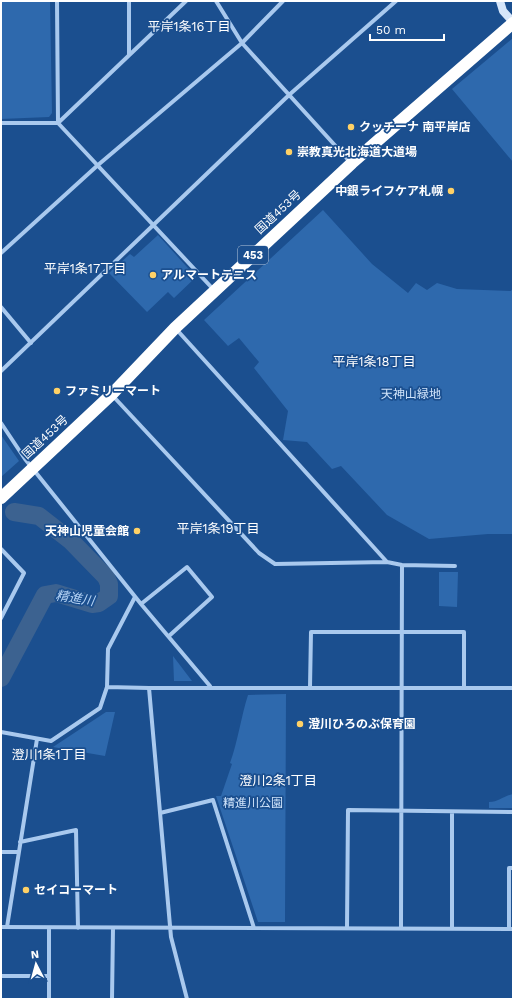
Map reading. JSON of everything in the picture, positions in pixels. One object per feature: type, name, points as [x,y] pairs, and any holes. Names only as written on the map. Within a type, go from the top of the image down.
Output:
[{"type":"highway","name":"国道453号","points":[[1,498],[112,394],[175,328],[214,291],[352,163],[513,22]]},
{"type":"street","points":[[57,1],[58,123],[214,291]]},
{"type":"street","points":[[129,1],[129,55]]},
{"type":"street","points":[[1,123],[58,123],[186,1]]},
{"type":"street","points":[[216,1],[242,43],[352,163]]},
{"type":"street","points":[[1,253],[98,165],[242,43],[283,1]]},
{"type":"street","points":[[1,371],[289,95],[396,1]]},
{"type":"street","points":[[500,1],[503,11],[513,22]]},
{"type":"street","points":[[1,307],[31,342]]},
{"type":"street","points":[[175,328],[387,562]]},
{"type":"street","points":[[112,394],[259,553],[275,564],[387,562],[402,565],[455,566]]},
{"type":"street","points":[[1,424],[33,468],[135,597],[210,686]]},
{"type":"street","points":[[1,549],[24,573],[1,618]]},
{"type":"street","points":[[400,928],[402,565]]},
{"type":"street","points":[[141,604],[187,567],[212,597],[169,636]]},
{"type":"street","points":[[1,732],[51,741],[100,708],[108,687],[108,649],[135,597]]},
{"type":"street","points":[[310,687],[311,632],[464,632],[464,688]]},
{"type":"street","points":[[108,687],[149,688],[210,686],[513,688]]},
{"type":"street","points":[[149,688],[171,937],[187,999]]},
{"type":"street","points":[[6,927],[37,739]]},
{"type":"street","points":[[160,813],[213,800],[254,928]]},
{"type":"street","points":[[346,928],[348,810],[513,812]]},
{"type":"street","points":[[452,812],[452,929]]},
{"type":"street","points":[[20,842],[76,830],[78,928]]},
{"type":"street","points":[[1,852],[19,852]]},
{"type":"street","points":[[1,927],[511,929],[509,868],[513,868]]},
{"type":"street","points":[[49,928],[49,999]]},
{"type":"street","points":[[112,999],[113,928]]},
{"type":"street","points":[[1,976],[49,976]]},
{"type":"green space","points":[[1,1],[50,1],[52,113],[49,117],[1,119]]},
{"type":"green space","points":[[513,38],[513,162],[452,89]]},
{"type":"green space","name":"天神山緑地","points":[[323,210],[372,264],[408,293],[416,283],[427,290],[437,283],[457,289],[511,291],[513,288],[513,534],[488,534],[429,539],[387,515],[341,466],[332,469],[307,442],[283,440],[288,411],[254,368],[259,362],[239,338],[228,346],[204,320]]},
{"type":"green space","name":"アルマートテニス","points":[[158,235],[196,277],[174,298],[168,292],[147,312],[109,273],[130,254],[134,257]]},
{"type":"green space","points":[[1,435],[19,461],[1,477]]},
{"type":"green space","points":[[439,572],[458,572],[457,607],[439,606]]},
{"type":"green space","points":[[173,656],[192,681],[174,681]]},
{"type":"green space","name":"精進川公園","points":[[286,694],[285,922],[258,922],[216,796],[221,796],[232,764],[230,763],[248,695]]},
{"type":"green space","points":[[106,712],[115,712],[105,756],[53,747]]},
{"type":"green space","points":[[513,794],[513,808],[489,808],[489,802],[496,801]]},
{"type":"waterway","name":"精進川","points":[[1,678],[45,595],[56,593],[92,604],[99,603],[109,596],[109,584],[106,577],[71,541],[39,516],[14,512]]},
{"type":"place","name":"クッチーナ 南平岸店","points":[[351,127]]},
{"type":"place","name":"崇教真光北海道大道場","points":[[289,152]]},
{"type":"place","name":"中銀ライフケア札幌","points":[[451,191]]},
{"type":"place","name":"アルマートテニス","points":[[153,275]]},
{"type":"place","name":"ファミリーマート","points":[[57,391]]},
{"type":"place","name":"天神山児童会館","points":[[137,531]]},
{"type":"place","name":"澄川ひろのぶ保育園","points":[[300,724]]},
{"type":"place","name":"セイコーマート","points":[[26,890]]},
{"type":"district","name":"平岸1条16丁目","points":[[189,26]]},
{"type":"district","name":"平岸1条17丁目","points":[[85,268]]},
{"type":"district","name":"平岸1条18丁目","points":[[374,361]]},
{"type":"district","name":"平岸1条19丁目","points":[[218,528]]},
{"type":"district","name":"澄川1条1丁目","points":[[49,754]]},
{"type":"district","name":"澄川2条1丁目","points":[[278,780]]}]
